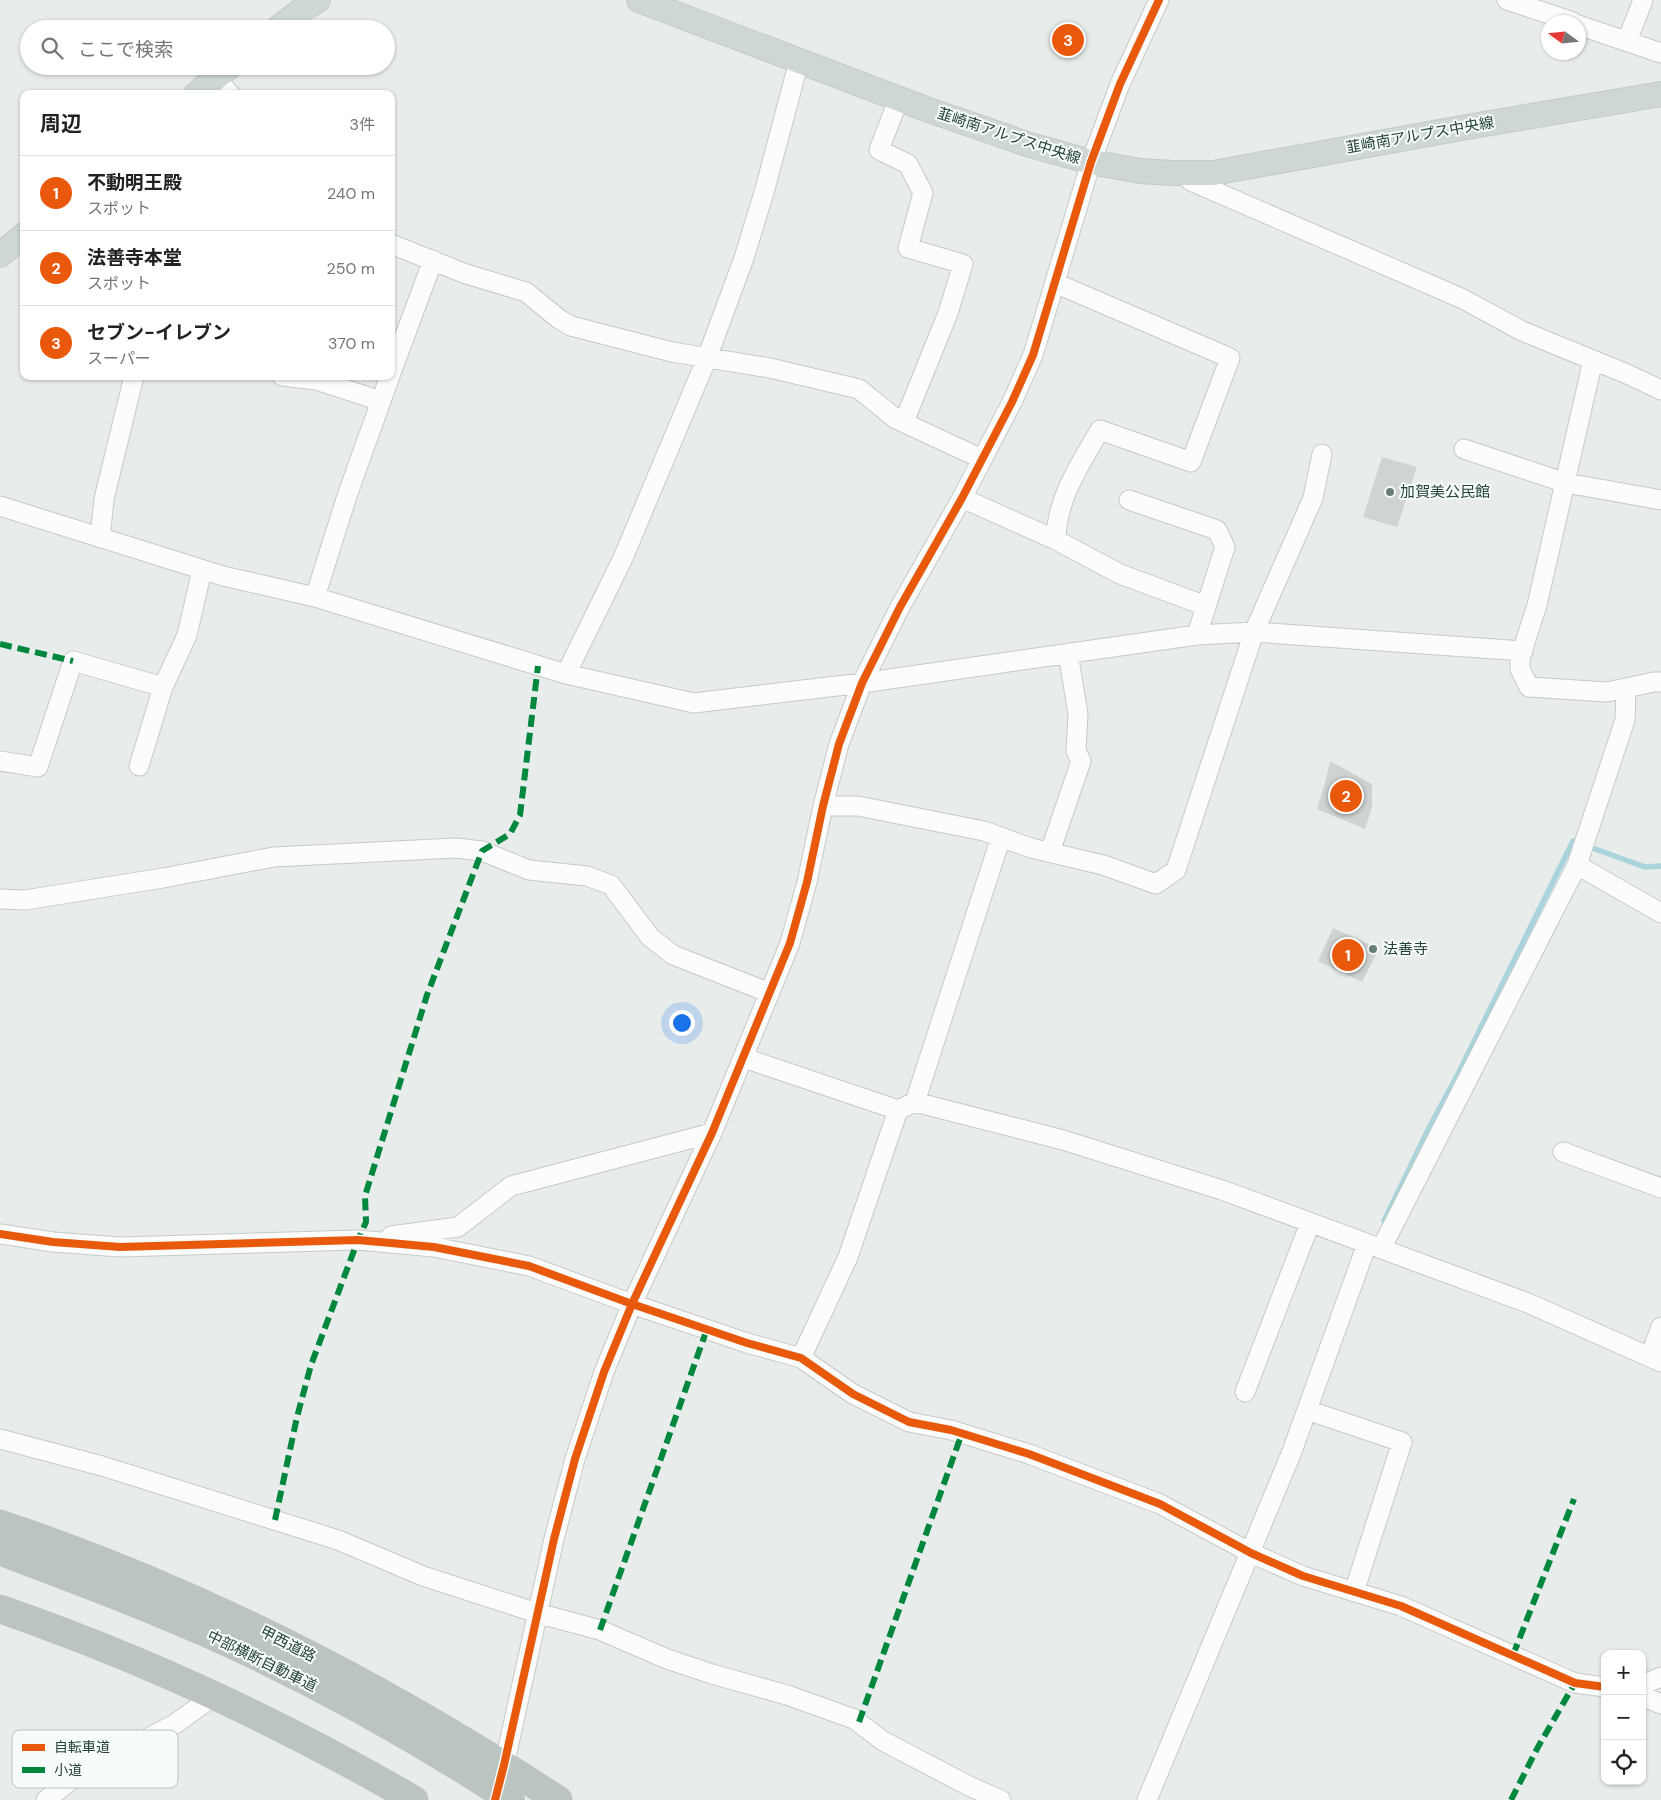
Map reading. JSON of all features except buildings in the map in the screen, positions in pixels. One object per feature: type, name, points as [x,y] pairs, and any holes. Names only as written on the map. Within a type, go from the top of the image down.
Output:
[{"type":"highway","name":"甲西道路","points":[[0,1524],[132,1572],[222,1611],[319,1660],[403,1706],[504,1765],[558,1800]]},
{"type":"highway","name":"中部横断自動車道","points":[[0,1551],[112,1593],[229,1644],[352,1705],[466,1771],[511,1800]]},
{"type":"highway","points":[[0,1609],[122,1655],[215,1695],[301,1738],[414,1800]]},
{"type":"main road","points":[[289,20],[318,0]]},
{"type":"main road","name":"韮崎南アルプス中央線","points":[[639,0],[799,61],[1030,145],[1091,162],[1140,171],[1213,172],[1661,94]]},
{"type":"main road","points":[[204,90],[225,79]]},
{"type":"main road","points":[[0,255],[20,238]]},
{"type":"street","points":[[495,1800],[554,1539],[575,1459],[604,1372],[632,1304],[712,1133],[790,943],[807,882],[838,744],[862,683],[900,607],[962,498],[1033,355],[1091,162],[1120,84],[1159,0]]},
{"type":"street","points":[[1507,0],[1551,15]]},
{"type":"street","points":[[1627,41],[1643,0]]},
{"type":"street","points":[[1586,27],[1661,53]]},
{"type":"street","points":[[566,674],[624,558],[707,358],[744,258],[765,189],[799,61]]},
{"type":"street","points":[[899,98],[879,150],[908,164],[923,193],[908,248],[963,264],[948,313],[904,422]]},
{"type":"street","points":[[1183,173],[1191,181],[1463,299],[1522,330],[1661,390]]},
{"type":"street","points":[[395,246],[466,274],[526,292],[560,319],[572,326],[672,352],[770,368],[859,389],[896,419],[982,459]]},
{"type":"street","points":[[395,364],[433,260]]},
{"type":"street","points":[[1055,284],[1230,358],[1191,462],[1100,430],[1073,476],[1056,525],[1056,540]]},
{"type":"street","points":[[1593,360],[1537,604],[1520,658],[1520,669],[1529,687],[1607,692],[1661,682]]},
{"type":"street","points":[[100,538],[104,499],[133,380]]},
{"type":"street","points":[[316,380],[381,402]]},
{"type":"street","points":[[315,597],[348,493],[389,380]]},
{"type":"street","points":[[1464,449],[1566,483],[1661,500]]},
{"type":"street","points":[[823,806],[858,806],[984,831],[1050,852],[1102,865],[1156,884],[1176,870],[1254,632],[1314,498],[1322,454]]},
{"type":"street","points":[[962,498],[1056,540],[1120,574],[1206,606]]},
{"type":"street","points":[[1129,500],[1217,530],[1225,547],[1197,635]]},
{"type":"street","points":[[0,506],[202,570],[315,597],[566,674],[694,703],[862,683],[1197,635],[1254,632],[1523,651]]},
{"type":"street","points":[[139,766],[164,687],[187,635],[202,570]]},
{"type":"street","points":[[1050,852],[1080,760],[1076,751],[1078,714],[1068,653]]},
{"type":"street","points":[[0,761],[38,767],[73,661],[164,687]]},
{"type":"street","points":[[1147,1800],[1251,1553],[1374,1246],[1578,860],[1625,720],[1626,688]]},
{"type":"street","points":[[801,1358],[848,1257],[907,1106],[1001,837]]},
{"type":"street","points":[[0,899],[34,898],[163,878],[274,857],[456,848],[482,851],[530,870],[587,876],[611,885],[650,937],[673,955],[770,993]]},
{"type":"street","points":[[1578,860],[1661,913]]},
{"type":"street","points":[[744,1058],[907,1106],[1063,1140],[1222,1190],[1528,1303],[1656,1360],[1661,1327]]},
{"type":"street","points":[[0,1234],[53,1242],[120,1247],[358,1240],[458,1227],[511,1186],[712,1133]]},
{"type":"street","points":[[1563,1152],[1661,1188]]},
{"type":"street","points":[[1245,1392],[1310,1223]]},
{"type":"street","points":[[358,1240],[434,1247],[530,1266],[632,1304],[747,1343],[801,1358],[853,1394],[909,1422],[952,1430],[1029,1454],[1160,1504],[1251,1553],[1303,1576],[1401,1606],[1575,1683],[1601,1686]]},
{"type":"street","points":[[1307,1410],[1402,1442],[1354,1592]]},
{"type":"street","points":[[0,1439],[102,1466],[338,1540],[424,1576],[537,1613],[600,1630],[666,1660],[787,1695],[854,1719],[882,1741],[969,1786],[1001,1800]]},
{"type":"street","points":[[1646,1683],[1661,1677]]},
{"type":"street","points":[[163,1730],[175,1724],[215,1695]]},
{"type":"street","points":[[1646,1698],[1661,1704]]},
{"type":"street","points":[[46,1800],[61,1788]]},
{"type":"waterway","points":[[1384,1221],[1573,841],[1645,867],[1661,866]]},
{"type":"marked path","points":[[0,644],[73,661]]},
{"type":"marked path","points":[[275,1520],[297,1417],[311,1365],[366,1222],[365,1196],[427,995],[482,851],[510,834],[520,815],[538,666]]},
{"type":"marked path","points":[[600,1630],[707,1329]]},
{"type":"marked path","points":[[859,1722],[962,1433]]},
{"type":"marked path","points":[[1513,1655],[1574,1499]]},
{"type":"marked path","points":[[1511,1800],[1538,1747],[1575,1683]]},
{"type":"cycle path","points":[[495,1800],[554,1539],[575,1459],[604,1372],[632,1304],[712,1133],[790,943],[807,882],[823,806],[839,744],[862,683],[900,607],[962,498],[1012,402],[1033,355],[1091,162],[1120,84],[1159,0]]},
{"type":"cycle path","points":[[0,1234],[53,1242],[120,1247],[358,1240],[434,1247],[529,1266],[632,1304],[747,1343],[801,1358],[853,1394],[909,1422],[951,1430],[1029,1454],[1160,1504],[1251,1553],[1303,1576],[1401,1606],[1575,1683],[1601,1686]]},
{"type":"place","name":"セブン-イレブン","points":[[1068,40]]},
{"type":"place","name":"加賀美公民館","points":[[1390,492]]},
{"type":"place","name":"法善寺本堂","points":[[1346,796]]},
{"type":"place","name":"法善寺","points":[[1373,949]]},
{"type":"place","name":"不動明王殿","points":[[1348,955]]}]
